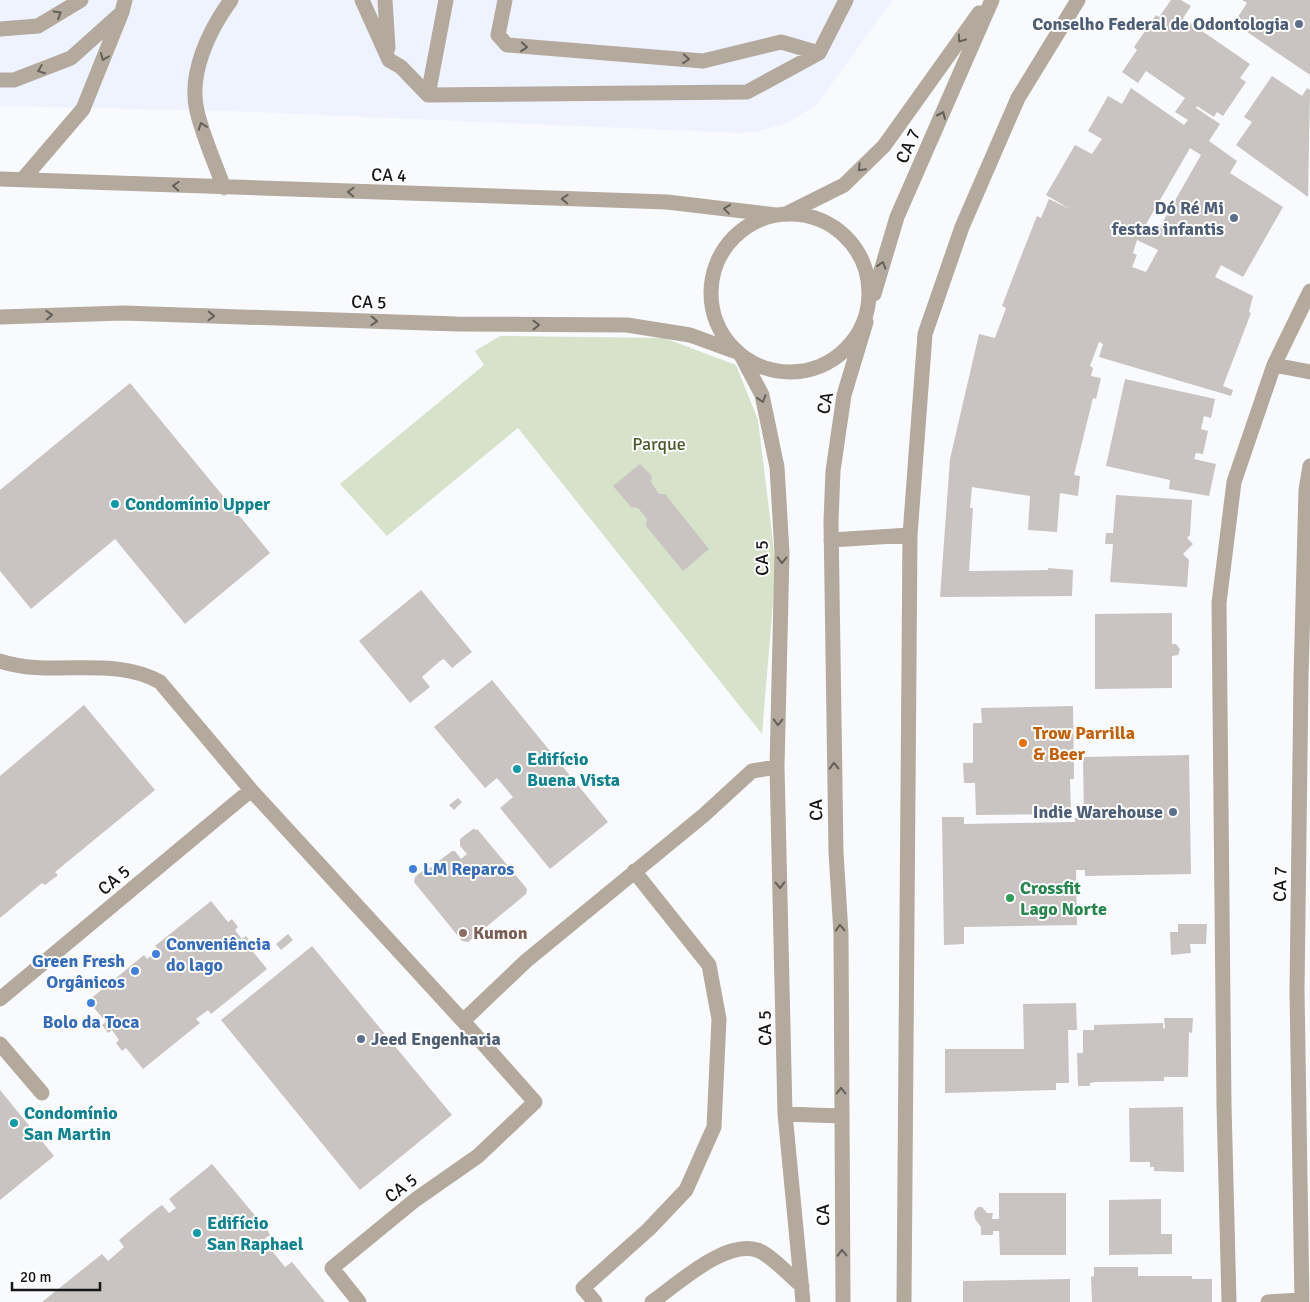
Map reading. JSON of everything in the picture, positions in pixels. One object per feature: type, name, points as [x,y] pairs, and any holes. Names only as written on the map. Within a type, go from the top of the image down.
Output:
[{"type":"street","points":[[0,29],[38,26],[81,0]]},
{"type":"street","points":[[224,188],[196,110],[196,68],[222,13],[231,0]]},
{"type":"street","points":[[222,13],[243,0]]},
{"type":"street","points":[[362,0],[389,60],[400,67],[428,95],[747,92],[819,53],[846,0]]},
{"type":"street","points":[[385,0],[389,60]]},
{"type":"street","points":[[428,95],[446,0]]},
{"type":"street","points":[[505,0],[498,35],[507,45],[703,61],[781,42],[819,53]]},
{"type":"street","name":"CA 7","points":[[782,214],[844,185],[884,146],[991,0]]},
{"type":"street","name":"CA 7","points":[[867,317],[897,218],[991,0]]},
{"type":"street","points":[[904,1302],[910,535],[925,334],[962,227],[1018,98],[1078,0]]},
{"type":"street","points":[[0,80],[14,80],[72,58],[124,6]]},
{"type":"street","points":[[22,179],[83,109],[124,6]]},
{"type":"street","name":"CA 4","points":[[0,179],[667,202],[782,214]]},
{"type":"street","points":[[782,214],[826,221],[856,246],[870,283],[867,317],[843,354],[808,372],[768,370],[738,353],[716,325],[710,294],[716,264],[732,238],[757,220],[782,214]]},
{"type":"street","points":[[1230,1302],[1224,1105],[1218,603],[1234,482],[1274,365],[1310,291]]},
{"type":"street","name":"CA 5","points":[[0,316],[123,313],[457,324],[627,325],[690,336],[738,353],[762,395],[777,467],[782,553],[777,767],[785,1114],[803,1302]]},
{"type":"street","name":"CA","points":[[843,1302],[840,934],[836,842],[831,540],[832,471],[844,395],[867,317]]},
{"type":"street","points":[[1274,365],[1310,372]]},
{"type":"street","name":"CA 7","points":[[1302,1301],[1306,683],[1308,490],[1310,466]]},
{"type":"street","points":[[831,540],[910,535]]},
{"type":"street","name":"CA 5","points":[[0,661],[44,670],[107,668],[150,676],[160,682],[251,790],[535,1102],[478,1156],[415,1200],[332,1268],[359,1302]]},
{"type":"street","points":[[463,1021],[526,961],[704,816],[752,771],[777,767]]},
{"type":"street","name":"CA 5","points":[[0,999],[251,790]]},
{"type":"street","points":[[595,1302],[583,1288],[649,1228],[686,1190],[714,1127],[718,1020],[709,965],[634,872]]},
{"type":"street","points":[[0,1044],[42,1093]]},
{"type":"street","points":[[785,1114],[841,1116]]},
{"type":"street","points":[[652,1302],[722,1253],[742,1249],[758,1250],[802,1286]]},
{"type":"street","points":[[1268,1302],[1302,1301]]},
{"type":"shaded area","points":[[0,0],[893,0],[816,105],[787,123],[755,132],[739,133],[228,111],[0,106]]},
{"type":"green space","name":"Parque","points":[[500,336],[664,338],[736,365],[758,420],[776,566],[762,734],[518,428],[387,536],[340,484],[484,365],[475,351]]},
{"type":"building","points":[[1171,0],[1181,0],[1191,6],[1183,18],[1250,64],[1240,78],[1246,82],[1223,116],[1217,112],[1214,117],[1197,106],[1196,108],[1220,124],[1209,141],[1237,161],[1230,173],[1283,207],[1243,277],[1221,265],[1215,277],[1253,296],[1249,312],[1251,313],[1223,386],[1233,390],[1231,396],[1099,357],[1103,344],[1099,342],[1090,366],[1093,368],[1091,376],[1101,378],[1096,399],[1093,398],[1074,475],[1080,476],[1078,496],[1060,493],[1057,532],[1028,530],[1030,496],[972,487],[970,508],[973,508],[969,571],[1048,570],[1048,568],[1073,570],[1072,596],[940,597],[950,459],[979,334],[995,338],[1006,308],[1002,306],[1020,259],[1037,216],[1041,218],[1049,199],[1070,209],[1046,195],[1075,145],[1092,154],[1102,139],[1088,131],[1108,96],[1122,104],[1131,88],[1184,125],[1188,120],[1175,112],[1185,98],[1146,71],[1138,83],[1122,72],[1137,50],[1134,47],[1156,15],[1159,17]],"holes":[[[1190,148],[1201,155],[1157,232],[1145,226]],[[1137,240],[1158,250],[1146,272],[1132,267],[1137,255],[1133,253]]]},
{"type":"building","points":[[1242,0],[1310,0],[1310,75],[1234,23],[1247,3]]},
{"type":"building","points":[[1272,76],[1302,96],[1307,88],[1310,90],[1308,197],[1236,145],[1252,122],[1244,117]]},
{"type":"building","points":[[1125,379],[1215,399],[1211,418],[1204,416],[1201,429],[1208,431],[1203,454],[1196,453],[1194,459],[1216,464],[1209,496],[1169,489],[1170,480],[1106,466]]},
{"type":"building","name":"Condomínio Upper","points":[[130,383],[270,553],[185,624],[115,539],[31,609],[0,571],[0,490]]},
{"type":"building","points":[[640,464],[652,476],[651,482],[659,494],[665,494],[709,549],[683,571],[646,526],[647,519],[638,508],[631,507],[613,486]]},
{"type":"building","points":[[1116,495],[1192,500],[1190,535],[1187,538],[1193,544],[1183,554],[1189,560],[1187,587],[1110,582],[1113,544],[1105,544],[1106,533],[1113,533]]},
{"type":"building","points":[[421,590],[472,652],[452,668],[444,659],[440,661],[422,677],[430,687],[410,703],[359,641]]},
{"type":"building","points":[[1172,613],[1172,644],[1176,644],[1180,649],[1178,655],[1172,656],[1172,688],[1095,689],[1095,614]]},
{"type":"building","name":"Edifício Buena Vista","points":[[492,680],[608,822],[550,869],[500,808],[513,797],[497,778],[485,788],[434,727]]},
{"type":"building","points":[[84,705],[155,790],[55,872],[58,875],[45,885],[42,883],[0,918],[0,776]]},
{"type":"building","name":"Trow Parrilla & Beer","points":[[1073,706],[1074,779],[1070,779],[1071,814],[976,815],[975,783],[964,783],[963,763],[973,763],[973,723],[982,723],[981,708]]},
{"type":"building","points":[[1189,755],[1191,874],[1085,876],[1085,870],[1076,870],[1077,925],[964,927],[964,944],[944,945],[942,817],[964,817],[964,824],[1075,822],[1075,818],[1084,817],[1083,757]]},
{"type":"building","points":[[458,798],[462,802],[454,810],[449,805]]},
{"type":"building","points":[[473,829],[478,830],[527,889],[526,894],[468,942],[462,941],[414,882],[415,877],[427,867],[433,868],[441,876],[445,871],[439,864],[439,861],[452,851],[455,851],[461,859],[467,854],[460,846],[460,839]]},
{"type":"building","points":[[211,901],[228,922],[232,919],[238,927],[235,930],[242,939],[246,936],[253,945],[249,947],[267,969],[211,1014],[208,1010],[196,1019],[200,1023],[143,1069],[126,1048],[122,1051],[116,1043],[119,1040],[112,1030],[108,1033],[102,1025],[106,1022],[88,1001],[144,955],[147,959],[158,949],[155,946]]},
{"type":"building","points":[[1178,924],[1207,924],[1206,944],[1190,944],[1191,953],[1171,955],[1170,932],[1178,932]]},
{"type":"building","points":[[288,934],[293,940],[281,950],[276,944]]},
{"type":"building","points":[[312,946],[452,1115],[360,1190],[221,1020]]},
{"type":"building","points":[[1076,1003],[1077,1030],[1068,1030],[1069,1083],[1056,1083],[1056,1090],[945,1093],[945,1049],[1024,1049],[1023,1004]]},
{"type":"building","points":[[1164,1018],[1193,1018],[1192,1033],[1189,1032],[1188,1077],[1164,1077],[1164,1081],[1095,1082],[1090,1083],[1090,1086],[1078,1086],[1077,1053],[1083,1053],[1083,1030],[1094,1030],[1094,1025],[1163,1023],[1163,1028],[1165,1029]]},
{"type":"building","name":"Condomínio San Martin","points":[[0,1090],[54,1156],[0,1200]]},
{"type":"building","points":[[1183,1107],[1184,1172],[1154,1171],[1154,1167],[1150,1167],[1150,1162],[1130,1162],[1129,1108]]},
{"type":"building","name":"Edifício San Raphael","points":[[212,1164],[268,1231],[270,1235],[263,1240],[285,1267],[292,1262],[325,1302],[42,1302],[102,1254],[108,1261],[124,1247],[119,1240],[162,1205],[169,1213],[176,1208],[169,1199]]},
{"type":"building","points":[[999,1193],[1066,1193],[1066,1255],[1000,1255],[999,1231],[993,1231],[993,1235],[981,1235],[981,1227],[975,1219],[974,1212],[978,1207],[982,1207],[987,1213],[993,1213],[992,1219],[999,1219]]},
{"type":"building","points":[[1161,1199],[1161,1234],[1172,1234],[1172,1254],[1109,1255],[1109,1200]]},
{"type":"building","points":[[1094,1267],[1138,1267],[1138,1276],[1192,1276],[1192,1279],[1212,1279],[1212,1302],[1092,1302],[1091,1277],[1094,1276]]},
{"type":"building","points":[[1070,1279],[1070,1302],[963,1302],[963,1281]]},
{"type":"place","name":"Conselho Federal de Odontologia","points":[[1299,24]]},
{"type":"place","name":"Dó Ré Mi festas infantis","points":[[1234,218]]},
{"type":"place","name":"Condomínio Upper","points":[[115,504]]},
{"type":"place","name":"Trow Parrilla & Beer","points":[[1023,743]]},
{"type":"place","name":"Edifício Buena Vista","points":[[517,769]]},
{"type":"place","name":"Indie Warehouse","points":[[1173,812]]},
{"type":"place","name":"LM Reparos","points":[[413,869]]},
{"type":"place","name":"Crossfit Lago Norte","points":[[1010,898]]},
{"type":"place","name":"Kumon","points":[[463,933]]},
{"type":"place","name":"Conveniência do lago","points":[[156,954]]},
{"type":"place","name":"Green Fresh Orgânicos","points":[[135,971]]},
{"type":"place","name":"Bolo da Toca","points":[[91,1003]]},
{"type":"place","name":"Jeed Engenharia","points":[[361,1039]]},
{"type":"place","name":"Condomínio San Martin","points":[[14,1123]]},
{"type":"place","name":"Edifício San Raphael","points":[[197,1233]]}]
